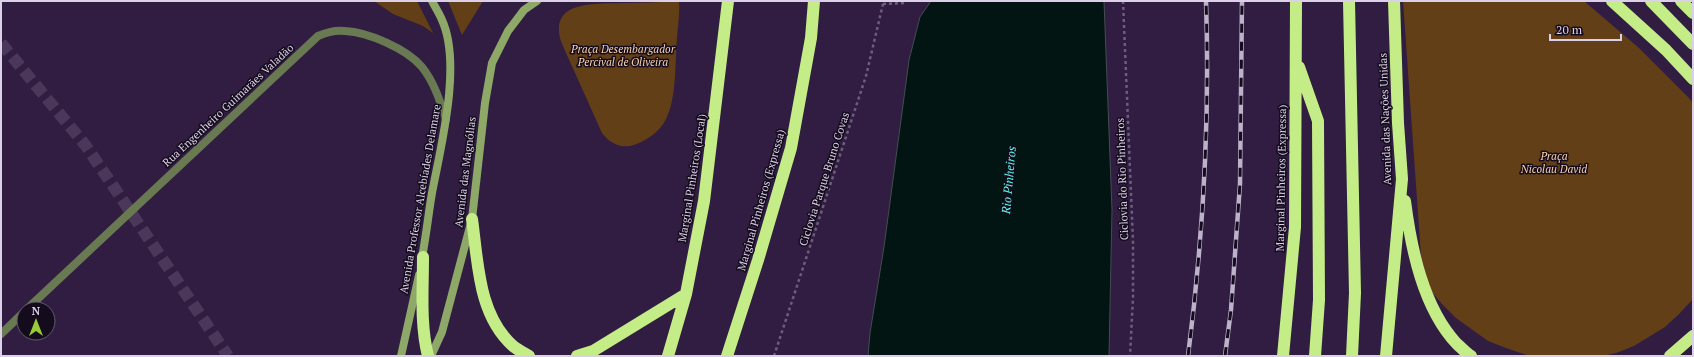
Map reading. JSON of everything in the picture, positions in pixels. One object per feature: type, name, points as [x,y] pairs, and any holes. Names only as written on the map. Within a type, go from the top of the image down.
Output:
[{"type":"highway","name":"Marginal Pinheiros (Local)","points":[[668,356],[686,294],[704,200],[728,1]]},
{"type":"highway","name":"Marginal Pinheiros (Expressa)","points":[[727,356],[758,260],[791,148],[811,38],[814,1]]},
{"type":"highway","name":"Marginal Pinheiros (Expressa)","points":[[1283,356],[1295,227],[1296,1]]},
{"type":"highway","points":[[1349,1],[1355,293],[1352,356]]},
{"type":"highway","name":"Avenida das Nações Unidas","points":[[1386,356],[1402,179],[1398,124],[1394,1]]},
{"type":"highway","points":[[1612,1],[1666,50],[1693,79]]},
{"type":"highway","points":[[1650,1],[1693,44]]},
{"type":"highway","points":[[1681,1],[1693,12]]},
{"type":"highway","points":[[1296,58],[1318,121],[1319,300],[1315,356]]},
{"type":"highway","points":[[1402,179],[1413,244],[1430,303],[1450,336],[1471,356]]},
{"type":"highway","points":[[472,219],[481,286],[486,306],[498,327],[513,346],[529,356]]},
{"type":"highway","points":[[422,257],[423,326],[428,356]]},
{"type":"highway","points":[[577,356],[593,351],[686,294]]},
{"type":"highway","points":[[1670,356],[1693,336]]},
{"type":"main road","name":"Avenida Professor Alcebíades Delamare","points":[[401,356],[422,257],[432,194],[447,120],[450,65],[448,40],[442,20],[432,1]]},
{"type":"main road","name":"Avenida das Magnólias","points":[[431,356],[442,332],[472,219],[484,104],[492,63],[508,32],[524,10],[537,1]]},
{"type":"street","name":"Rua Engenheiro Guimarães Valadão","points":[[36,301],[318,36],[329,32],[346,31],[371,36],[402,51],[421,66],[434,86],[447,120]]},
{"type":"street","points":[[1,334],[16,320]]},
{"type":"path","points":[[883,3],[905,3],[905,1]]},
{"type":"path","name":"Ciclovia do Rio Pinheiros","points":[[1123,1],[1133,241],[1133,298],[1130,356]]},
{"type":"path","name":"Ciclovia Parque Bruno Covas","points":[[774,356],[866,76],[883,3]]},
{"type":"green space","points":[[374,1],[417,1],[433,33],[423,26],[393,14]]},
{"type":"green space","points":[[448,1],[483,1],[462,35]]},
{"type":"green space","name":"Praça Desembargador Percival de Oliveira","points":[[679,1],[675,79],[670,110],[657,132],[644,141],[630,146],[616,145],[602,133],[562,44],[559,30],[561,19],[567,12],[576,7],[587,5]]},
{"type":"green space","name":"Praça Nicolau David","points":[[1403,1],[1584,1],[1639,48],[1689,98],[1693,103],[1693,299],[1665,327],[1634,346],[1603,356],[1530,356],[1488,341],[1456,318],[1430,290],[1421,256]]},
{"type":"water","name":"Rio Pinheiros","points":[[931,1],[1104,1],[1112,210],[1109,356],[868,356],[909,60],[920,17]]},
{"type":"tunnel","points":[[1,43],[86,146],[228,356]]},
{"type":"railway","points":[[1188,356],[1198,268],[1204,179],[1207,90],[1206,1]]},
{"type":"railway","points":[[1225,356],[1231,310],[1240,184],[1242,1]]}]
